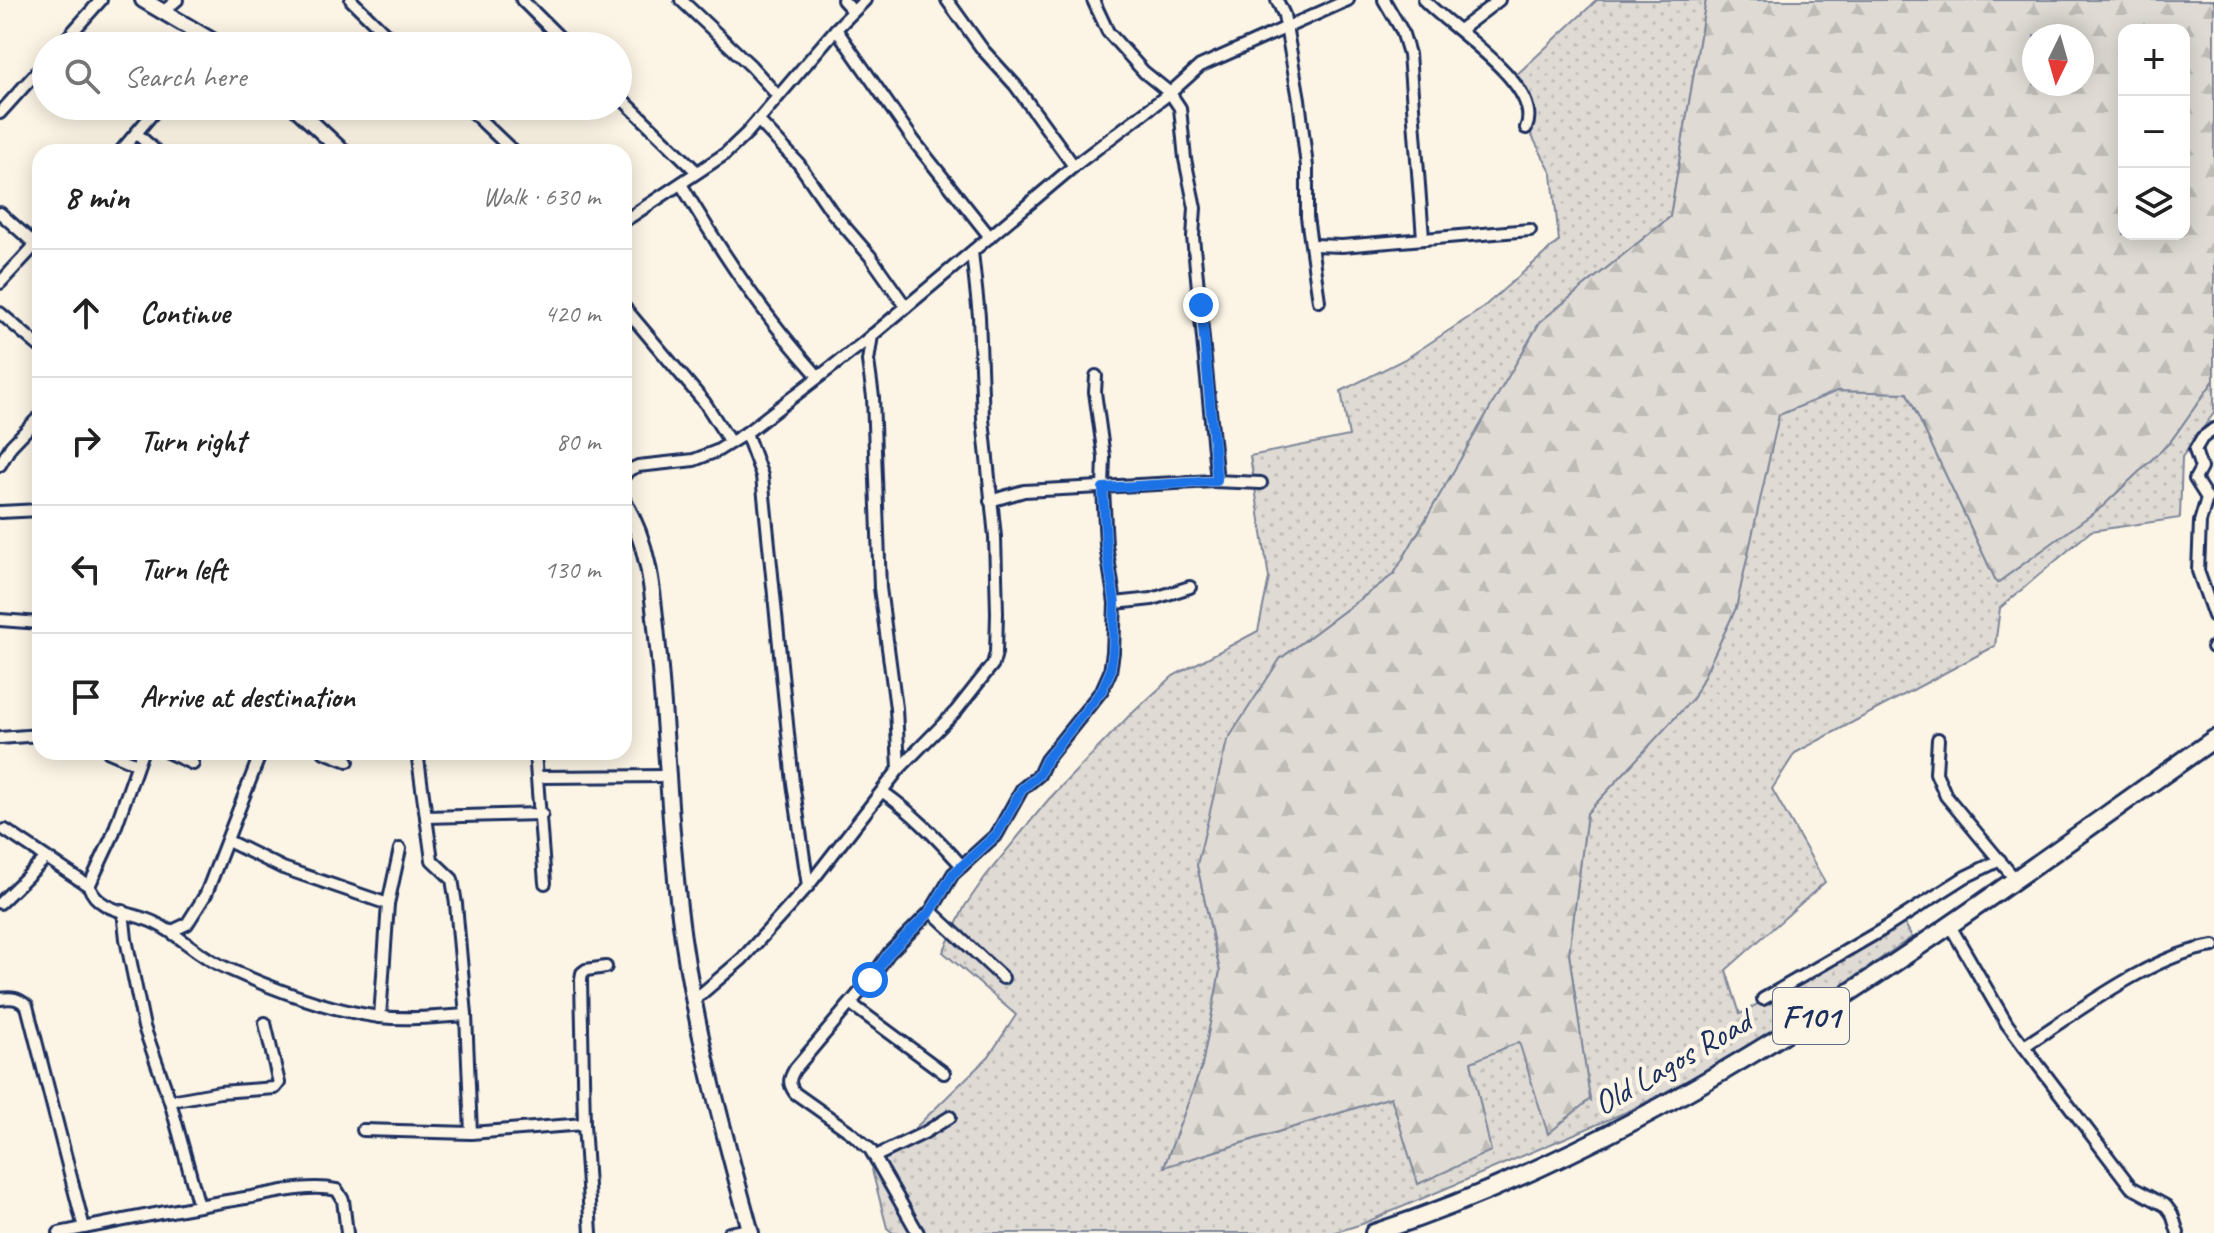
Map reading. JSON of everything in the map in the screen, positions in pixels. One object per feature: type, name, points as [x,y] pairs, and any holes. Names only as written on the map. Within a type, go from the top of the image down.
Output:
[{"type":"main road","name":"Old Lagos Road","points":[[1374,1233],[1500,1185],[1666,1104],[1813,1014],[1949,924],[2214,739]]},
{"type":"street","points":[[72,32],[101,0]]},
{"type":"street","points":[[143,0],[196,32]]},
{"type":"street","points":[[164,11],[177,0]]},
{"type":"street","points":[[351,0],[384,32]]},
{"type":"street","points":[[522,0],[554,32]]},
{"type":"street","points":[[681,0],[741,56],[778,96]]},
{"type":"street","points":[[843,0],[853,11]]},
{"type":"street","points":[[632,216],[725,154],[865,0]]},
{"type":"street","points":[[947,0],[1074,166]]},
{"type":"street","points":[[1093,0],[1108,32],[1118,45],[1170,93],[1180,108],[1185,159],[1193,192],[1193,237],[1217,481]]},
{"type":"street","points":[[1277,0],[1286,27],[1299,99],[1307,167],[1307,217],[1319,301]]},
{"type":"street","points":[[632,469],[694,460],[746,433],[854,350],[1074,166],[1170,93],[1200,66],[1348,0]]},
{"type":"street","points":[[1384,0],[1402,31],[1409,54],[1423,238]]},
{"type":"street","points":[[1424,0],[1439,16],[1461,29],[1516,86],[1526,101],[1530,120],[1526,128]]},
{"type":"street","points":[[1461,29],[1499,0]]},
{"type":"street","points":[[836,29],[914,141],[990,237]]},
{"type":"street","points":[[0,113],[32,78]]},
{"type":"street","points":[[632,109],[697,172]]},
{"type":"street","points":[[128,144],[148,120]]},
{"type":"street","points":[[309,120],[334,144]]},
{"type":"street","points":[[481,120],[506,144]]},
{"type":"street","points":[[758,120],[799,164],[906,307]]},
{"type":"street","points":[[137,134],[148,144]]},
{"type":"street","points":[[681,184],[725,258],[782,336],[818,376]]},
{"type":"street","points":[[0,213],[32,238]]},
{"type":"street","points":[[1313,245],[1342,246],[1530,230]]},
{"type":"street","points":[[0,283],[32,249]]},
{"type":"street","points":[[693,1001],[742,959],[808,886],[899,769],[956,711],[993,664],[997,613],[995,537],[980,379],[977,282],[972,252]]},
{"type":"street","points":[[0,313],[32,340]]},
{"type":"street","points":[[632,316],[705,403],[730,442]]},
{"type":"street","points":[[872,335],[868,361],[873,397],[880,588],[899,741],[899,769]]},
{"type":"street","points":[[854,350],[868,361]]},
{"type":"street","points":[[918,1233],[876,1156],[850,1132],[795,1093],[789,1079],[889,953],[931,911],[947,883],[997,834],[1022,789],[1039,775],[1046,760],[1102,690],[1110,672],[1115,603],[1106,545],[1104,457],[1095,392],[1096,376]]},
{"type":"street","points":[[0,465],[11,446],[32,424]]},
{"type":"street","points":[[2214,429],[2202,438],[2195,450],[2201,468],[2195,479],[2207,498],[2200,522],[2198,571],[2214,616]]},
{"type":"street","points":[[746,433],[756,456],[765,502],[793,783],[808,886]]},
{"type":"street","points":[[990,501],[1024,491],[1217,481],[1261,483]]},
{"type":"street","points":[[0,512],[32,510]]},
{"type":"street","points":[[632,518],[639,531],[650,573],[666,725],[679,911],[693,1001],[751,1231],[729,1233]]},
{"type":"street","points":[[1115,603],[1152,599],[1190,587]]},
{"type":"street","points":[[0,620],[32,622]]},
{"type":"street","points":[[0,738],[32,736]]},
{"type":"street","points":[[1938,739],[1936,773],[1946,796],[2015,879]]},
{"type":"street","points":[[899,741],[913,753]]},
{"type":"street","points":[[128,760],[137,764]]},
{"type":"street","points":[[89,886],[112,837],[139,760]]},
{"type":"street","points":[[184,760],[193,764]]},
{"type":"street","points":[[172,931],[187,924],[197,912],[258,760]]},
{"type":"street","points":[[418,760],[432,860],[452,879],[466,1015],[471,1133]]},
{"type":"street","points":[[536,760],[545,883]]},
{"type":"street","points":[[539,777],[668,776]]},
{"type":"street","points":[[883,792],[932,833],[962,866]]},
{"type":"street","points":[[426,817],[542,814]]},
{"type":"street","points":[[5,830],[89,886],[92,896],[101,904],[144,917],[172,931],[197,952],[221,966],[332,1006],[380,1017],[466,1015]]},
{"type":"street","points":[[228,841],[283,868],[388,904]]},
{"type":"street","points":[[380,1017],[388,904],[400,849]]},
{"type":"street","points":[[0,903],[46,858]]},
{"type":"street","points":[[1763,999],[1882,930],[1965,877],[2000,860]]},
{"type":"street","points":[[123,911],[144,1027],[170,1101],[199,1206]]},
{"type":"street","points":[[931,911],[1003,978]]},
{"type":"street","points":[[1949,924],[2000,1014],[2131,1187],[2166,1206],[2178,1233]]},
{"type":"street","points":[[2024,1046],[2156,963],[2193,949],[2214,946]]},
{"type":"street","points":[[591,1233],[584,1124],[582,973],[606,967]]},
{"type":"street","points":[[0,998],[19,1000],[27,1006],[84,1228]]},
{"type":"street","points":[[851,1004],[944,1073]]},
{"type":"street","points":[[170,1101],[220,1092],[275,1088],[279,1083],[265,1023]]},
{"type":"street","points":[[876,1156],[950,1117]]},
{"type":"street","points":[[363,1130],[471,1133],[584,1124]]},
{"type":"street","points":[[59,1233],[284,1191],[329,1188],[337,1190],[343,1200],[347,1233]]},
{"type":"green space","points":[[1597,0],[1706,0],[1670,217],[1540,322],[1394,574],[1280,659],[1197,865],[1220,971],[1202,1066],[1164,1167],[1391,1097],[1419,1183],[1471,1061],[1519,1042],[1590,1100],[1569,954],[1587,813],[1694,697],[1736,608],[1778,415],[1837,391],[1907,393],[1997,583],[2103,506],[2170,442],[2214,380],[2214,413],[2182,457],[2180,518],[2091,531],[2000,608],[1995,646],[1795,753],[1772,789],[1825,882],[1726,970],[1740,1014],[1903,920],[1912,937],[1751,1048],[1631,1110],[1362,1224],[1333,1233],[893,1233],[887,1228],[872,1170],[989,1056],[1016,1015],[943,952],[965,906],[1048,800],[1128,717],[1173,676],[1258,631],[1269,578],[1250,456],[1349,436],[1341,391],[1407,358],[1480,310],[1559,241],[1552,174],[1522,117],[1514,77]]},
{"type":"green space","points":[[1706,0],[2214,0],[2214,380],[2170,442],[2103,506],[1997,583],[1907,393],[1837,391],[1779,415],[1736,608],[1694,697],[1587,813],[1569,954],[1590,1099],[1548,1134],[1519,1042],[1471,1062],[1491,1151],[1418,1184],[1391,1097],[1164,1167],[1202,1066],[1220,971],[1197,865],[1227,741],[1280,659],[1394,574],[1540,322],[1670,217]]},
{"type":"route","points":[[870,980],[889,953],[931,911],[953,874],[997,834],[1022,789],[1039,775],[1046,760],[1102,690],[1110,672],[1113,652],[1115,603],[1106,545],[1103,488],[1217,481],[1201,305]]}]
